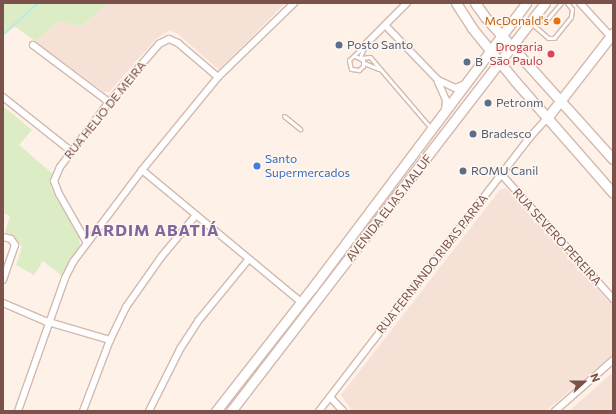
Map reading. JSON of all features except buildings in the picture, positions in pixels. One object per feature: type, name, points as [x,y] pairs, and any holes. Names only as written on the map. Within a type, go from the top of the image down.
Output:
[{"type":"main road","points":[[456,3],[490,51],[613,193]]},
{"type":"main road","points":[[475,3],[613,159]]},
{"type":"main road","name":"AVENIDA ELIAS MALUF","points":[[231,411],[420,168],[545,3]]},
{"type":"main road","name":"AVENIDA ELIAS MALUF","points":[[216,411],[301,302],[525,4]]},
{"type":"main road","points":[[547,118],[612,36]]},
{"type":"main road","points":[[420,168],[437,139],[432,128]]},
{"type":"street","points":[[18,411],[65,278],[73,262],[142,170],[218,77],[294,3]]},
{"type":"street","points":[[366,44],[407,3]]},
{"type":"street","points":[[580,3],[612,36]]},
{"type":"street","points":[[385,25],[438,80],[455,88],[465,84]]},
{"type":"street","name":"RUA HELIO DE MEIRA","points":[[88,243],[59,194],[54,181],[60,166],[109,102],[159,44],[168,39],[178,42],[218,77]]},
{"type":"street","points":[[33,45],[109,102]]},
{"type":"street","points":[[438,80],[446,100],[445,111]]},
{"type":"street","points":[[3,97],[71,151]]},
{"type":"street","name":"RUA FERNANDO RIBAS PARRA","points":[[319,411],[501,174],[547,118]]},
{"type":"street","points":[[142,170],[301,302]]},
{"type":"street","name":"RUA SEVERO PEREIRA","points":[[501,174],[613,299]]},
{"type":"street","points":[[83,411],[110,340],[126,307],[162,256],[196,215]]},
{"type":"street","points":[[3,237],[11,239],[15,245],[3,280]]},
{"type":"street","points":[[149,411],[180,349],[198,322],[249,259]]},
{"type":"street","points":[[3,303],[50,323],[110,340]]},
{"type":"street","points":[[555,411],[613,360]]},
{"type":"street","points":[[330,397],[343,411]]},
{"type":"lane","points":[[537,14],[545,22],[561,3]]},
{"type":"lane","points":[[530,22],[548,38],[554,38],[572,17],[572,9],[568,3]]},
{"type":"lane","points":[[364,63],[359,70],[351,69],[349,60],[366,44]]},
{"type":"lane","points":[[366,44],[361,57],[364,63],[379,69]]},
{"type":"lane","points":[[355,56],[370,57],[432,128]]},
{"type":"lane","points":[[284,116],[300,128]]},
{"type":"shaded area","points":[[108,3],[285,3],[219,70],[178,34],[170,30],[156,39],[109,92],[104,92],[35,41],[58,22],[82,26]]},
{"type":"shaded area","points":[[506,188],[613,306],[613,354],[546,411],[352,411],[341,395],[500,190]]},
{"type":"shaded area","points":[[613,372],[613,411],[569,411]]},
{"type":"green space","points":[[3,3],[108,3],[82,26],[58,22],[35,41],[14,26],[3,35]]},
{"type":"green space","points":[[3,106],[32,130],[19,145],[53,174],[51,188],[79,237],[80,245],[62,276],[43,261],[34,275],[16,265],[22,247],[15,238],[5,232],[10,216],[3,213]]},
{"type":"waterway","points":[[3,35],[38,3]]},
{"type":"place","name":"McDonald's","points":[[557,21]]},
{"type":"place","name":"Posto Santo","points":[[339,45]]},
{"type":"place","name":"Drogaria São Paulo","points":[[551,54]]},
{"type":"place","name":"B","points":[[467,62]]},
{"type":"place","name":"Petronm","points":[[488,103]]},
{"type":"place","name":"Bradesco","points":[[473,134]]},
{"type":"place","name":"Santo Supermercados","points":[[257,166]]},
{"type":"place","name":"ROMU Canil","points":[[463,171]]},
{"type":"district","name":"JARDIM ABATIÁ","points":[[152,230]]}]
